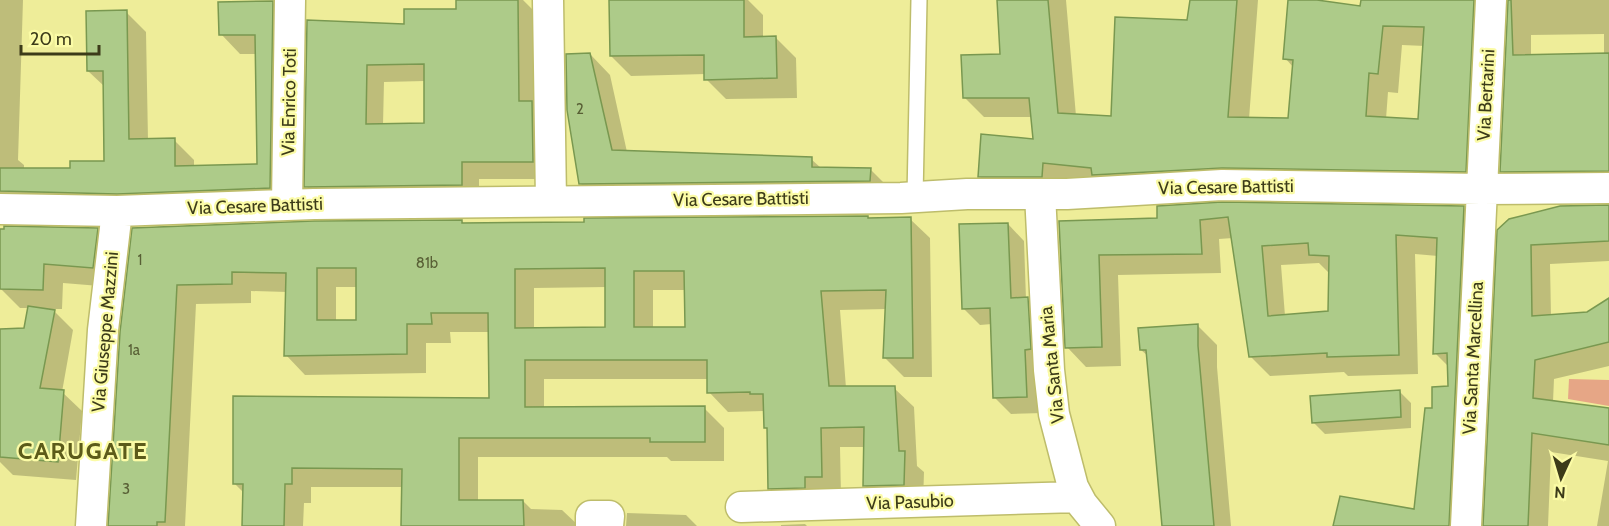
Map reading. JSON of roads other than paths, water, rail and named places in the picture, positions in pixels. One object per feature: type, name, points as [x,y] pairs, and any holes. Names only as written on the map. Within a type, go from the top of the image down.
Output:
[{"type":"street","name":"Via Enrico Toti","points":[[287,204],[290,0]]},
{"type":"street","points":[[548,0],[551,201]]},
{"type":"street","name":"Via Bertarini","points":[[1481,189],[1491,0]]},
{"type":"street","name":"Via Cesare Battisti","points":[[0,210],[117,211],[287,204],[915,197],[1041,194],[1222,185],[1481,189],[1609,188]]},
{"type":"street","name":"Via Santa Marcellina","points":[[1466,526],[1481,189]]},
{"type":"street","name":"Via Santa Maria","points":[[1041,194],[1051,392],[1068,470],[1078,497],[1100,526]]},
{"type":"street","name":"Via Giuseppe Mazzini","points":[[91,526],[103,330],[117,211]]},
{"type":"street","name":"Via Pasubio","points":[[741,507],[1078,497]]},
{"type":"street","points":[[591,526],[591,516],[609,516],[609,526]]},
{"type":"lane","points":[[915,197],[920,0]]},
{"type":"district","name":"CARUGATE","points":[[83,451]]}]
